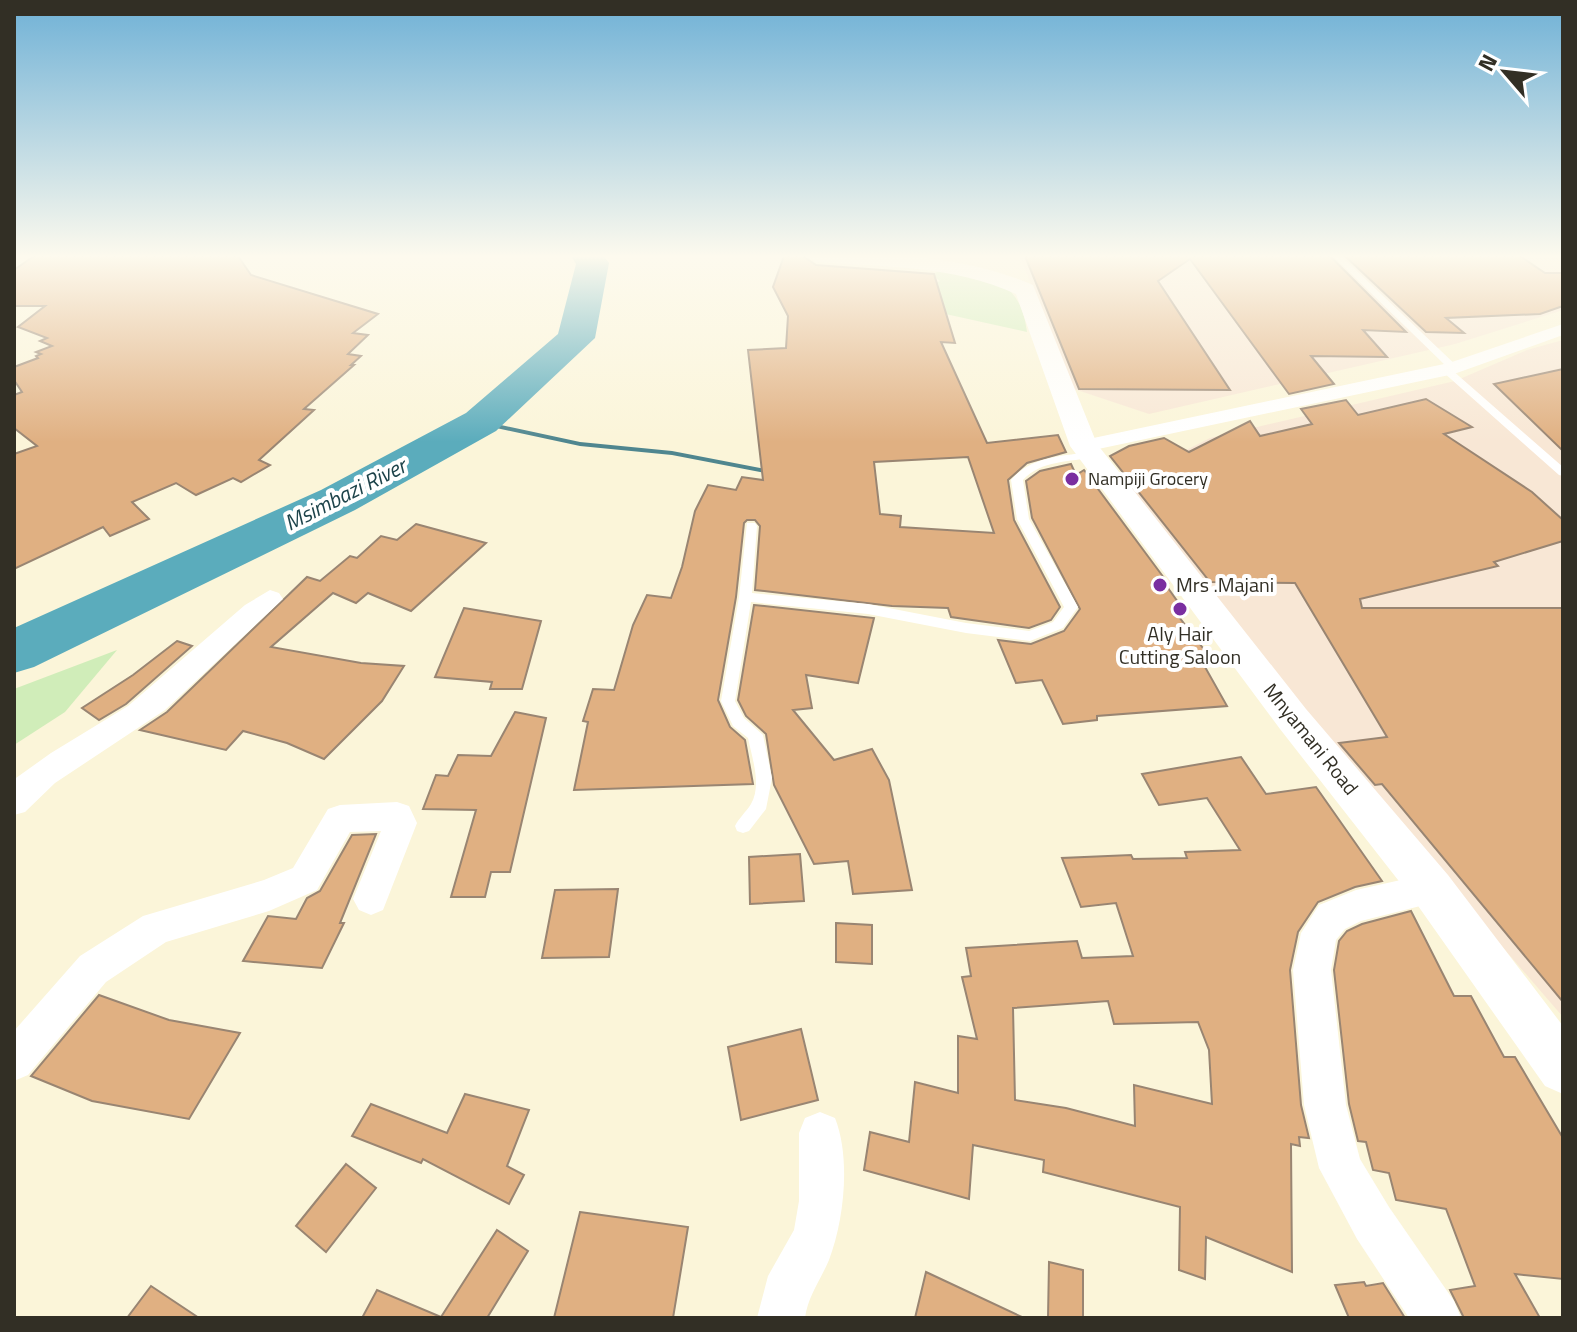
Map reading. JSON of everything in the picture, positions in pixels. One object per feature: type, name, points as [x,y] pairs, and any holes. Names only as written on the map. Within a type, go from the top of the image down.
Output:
[{"type":"street","name":"Mnyamani Road","points":[[1036,318],[1088,451],[1293,719],[1432,889],[1563,1068]]},
{"type":"street","points":[[1088,451],[1450,369],[1563,329]]},
{"type":"street","points":[[14,802],[35,782],[156,701],[228,631],[270,599]]},
{"type":"street","points":[[16,1052],[93,969],[156,928],[269,895],[305,879],[340,819],[397,816],[401,823],[371,899]]},
{"type":"street","points":[[1432,889],[1356,906],[1332,917],[1319,933],[1312,970],[1325,1105],[1341,1168],[1373,1223],[1437,1318]]},
{"type":"street","points":[[781,1318],[785,1293],[806,1259],[817,1230],[821,1201],[820,1133]]},
{"type":"lane","points":[[1399,318],[1563,473]]},
{"type":"lane","points":[[745,597],[868,609],[966,628],[1030,636],[1058,625],[1071,607],[1023,519],[1017,480],[1022,473],[1042,464],[1088,451]]},
{"type":"lane","points":[[743,826],[760,804],[764,778],[755,735],[738,722],[728,701],[745,597],[751,526]]},
{"type":"shaded area","points":[[1044,318],[1537,318],[1455,344],[1149,414],[1071,388]]},
{"type":"shaded area","points":[[1563,340],[1563,1017],[1354,775],[1125,481],[1210,438],[1455,381],[1527,350]]},
{"type":"green space","points":[[964,318],[1024,318],[1027,332]]},
{"type":"green space","points":[[117,650],[65,712],[14,745],[14,689]]},
{"type":"building","points":[[29,318],[373,318],[353,333],[368,335],[348,354],[361,356],[304,409],[314,410],[259,460],[270,465],[241,482],[233,478],[196,495],[176,483],[132,502],[149,519],[110,536],[103,527],[14,569],[14,454],[37,446],[14,428],[14,395],[22,392],[14,380],[14,367],[38,358],[36,356],[41,354],[36,352],[52,346],[40,341],[47,338],[18,327]]},
{"type":"building","points":[[788,318],[947,318],[955,343],[941,342],[987,443],[1058,435],[1066,452],[1027,463],[1008,480],[1014,520],[1060,607],[1051,620],[1029,628],[951,617],[948,608],[892,606],[755,590],[760,526],[755,520],[747,520],[744,523],[736,597],[718,700],[730,727],[745,740],[753,784],[574,790],[588,722],[583,721],[593,689],[614,690],[633,625],[647,595],[671,598],[695,511],[708,485],[736,490],[742,477],[763,480],[748,350],[786,348]],"holes":[[[968,457],[994,533],[900,527],[901,516],[880,514],[874,462]]]},
{"type":"building","points":[[1050,318],[1183,318],[1230,390],[1079,389]]},
{"type":"building","points":[[1233,318],[1392,318],[1406,332],[1363,330],[1387,357],[1311,356],[1334,384],[1289,394]]},
{"type":"building","points":[[1411,318],[1446,318],[1464,333],[1426,332]]},
{"type":"building","points":[[1563,369],[1563,451],[1494,384]]},
{"type":"building","points":[[1426,399],[1472,427],[1444,434],[1532,492],[1563,520],[1563,541],[1494,562],[1498,566],[1360,599],[1362,608],[1563,608],[1563,1002],[1382,784],[1375,785],[1339,743],[1387,737],[1295,583],[1210,582],[1110,456],[1129,446],[1164,438],[1189,452],[1250,421],[1260,436],[1312,424],[1301,409],[1346,400],[1358,415]]},
{"type":"building","points":[[1071,464],[1076,475],[1084,470],[1167,582],[1163,581],[1185,612],[1176,613],[1216,665],[1205,667],[1227,706],[1097,716],[1097,720],[1063,724],[1042,680],[1016,683],[998,640],[1031,644],[1064,631],[1080,609],[1032,518],[1026,481],[1040,471]]},
{"type":"building","points":[[416,524],[486,543],[411,611],[368,593],[356,603],[333,593],[271,647],[361,663],[404,666],[382,701],[324,759],[287,743],[243,731],[226,750],[140,730],[167,712],[307,577],[320,581],[350,556],[357,558],[381,536],[397,540]]},
{"type":"building","points":[[754,605],[874,618],[858,683],[806,675],[812,708],[793,710],[834,760],[872,749],[889,780],[912,890],[853,894],[848,861],[814,864],[774,785],[766,734],[746,716],[738,700]]},
{"type":"building","points":[[464,608],[541,621],[522,689],[490,689],[492,682],[435,677]]},
{"type":"building","points":[[177,641],[192,646],[126,704],[99,720],[82,708],[133,675]]},
{"type":"building","points":[[515,712],[546,718],[510,872],[491,872],[485,897],[451,897],[476,810],[423,809],[436,775],[448,776],[458,755],[491,756]]},
{"type":"building","points":[[1241,757],[1266,794],[1316,787],[1382,881],[1355,887],[1318,902],[1298,932],[1290,970],[1301,1105],[1309,1138],[1299,1137],[1300,1146],[1291,1144],[1292,1272],[1206,1237],[1205,1279],[1179,1270],[1180,1207],[1043,1172],[1044,1160],[973,1145],[969,1199],[864,1170],[870,1132],[909,1142],[915,1082],[958,1093],[958,1036],[977,1039],[962,977],[971,976],[966,948],[1077,941],[1082,958],[1133,956],[1116,903],[1081,907],[1062,858],[1131,855],[1133,859],[1187,858],[1185,852],[1240,850],[1207,798],[1159,805],[1142,774]],"holes":[[[1108,1001],[1114,1024],[1198,1022],[1209,1050],[1212,1104],[1134,1085],[1135,1126],[1066,1108],[1015,1100],[1013,1008]]]},
{"type":"building","points":[[376,834],[340,923],[344,923],[322,968],[243,961],[268,916],[296,919],[307,898],[320,891],[352,835]]},
{"type":"building","points":[[800,854],[804,901],[750,904],[749,857]]},
{"type":"building","points":[[618,889],[609,957],[542,958],[555,890]]},
{"type":"building","points":[[1411,911],[1454,996],[1471,996],[1504,1057],[1515,1057],[1563,1138],[1563,1279],[1515,1274],[1540,1318],[1464,1318],[1450,1290],[1475,1286],[1446,1209],[1396,1200],[1389,1173],[1373,1170],[1366,1142],[1358,1141],[1349,1104],[1334,970],[1339,941],[1347,931],[1362,924]]},
{"type":"building","points":[[836,923],[872,925],[872,964],[836,962]]},
{"type":"building","points":[[99,995],[169,1020],[240,1033],[189,1119],[92,1101],[31,1076]]},
{"type":"building","points":[[801,1029],[818,1100],[741,1120],[728,1047]]},
{"type":"building","points":[[465,1094],[529,1110],[507,1166],[524,1175],[509,1204],[423,1159],[421,1163],[352,1136],[371,1104],[447,1133]]},
{"type":"building","points":[[346,1164],[376,1188],[326,1252],[296,1226]]},
{"type":"building","points":[[580,1212],[688,1227],[673,1318],[554,1318]]},
{"type":"building","points":[[497,1230],[528,1251],[487,1318],[362,1318],[377,1290],[441,1317]]},
{"type":"building","points":[[1049,1262],[1083,1270],[1083,1318],[1048,1318]]},
{"type":"building","points":[[926,1272],[1024,1318],[915,1318]]},
{"type":"building","points":[[1364,1282],[1366,1286],[1383,1283],[1405,1318],[1349,1318],[1335,1285]]},
{"type":"building","points":[[151,1286],[199,1318],[127,1318]]},
{"type":"waterway","name":"Msimbazi River","points":[[14,652],[338,500],[481,422],[576,338],[580,318]]},
{"type":"waterway","points":[[481,422],[580,444],[672,453],[775,473]]},
{"type":"place","name":"Nampiji Grocery","points":[[1072,479]]},
{"type":"place","name":"Mrs .Majani","points":[[1160,585]]},
{"type":"place","name":"Aly Hair Cutting Saloon","points":[[1180,609]]}]
